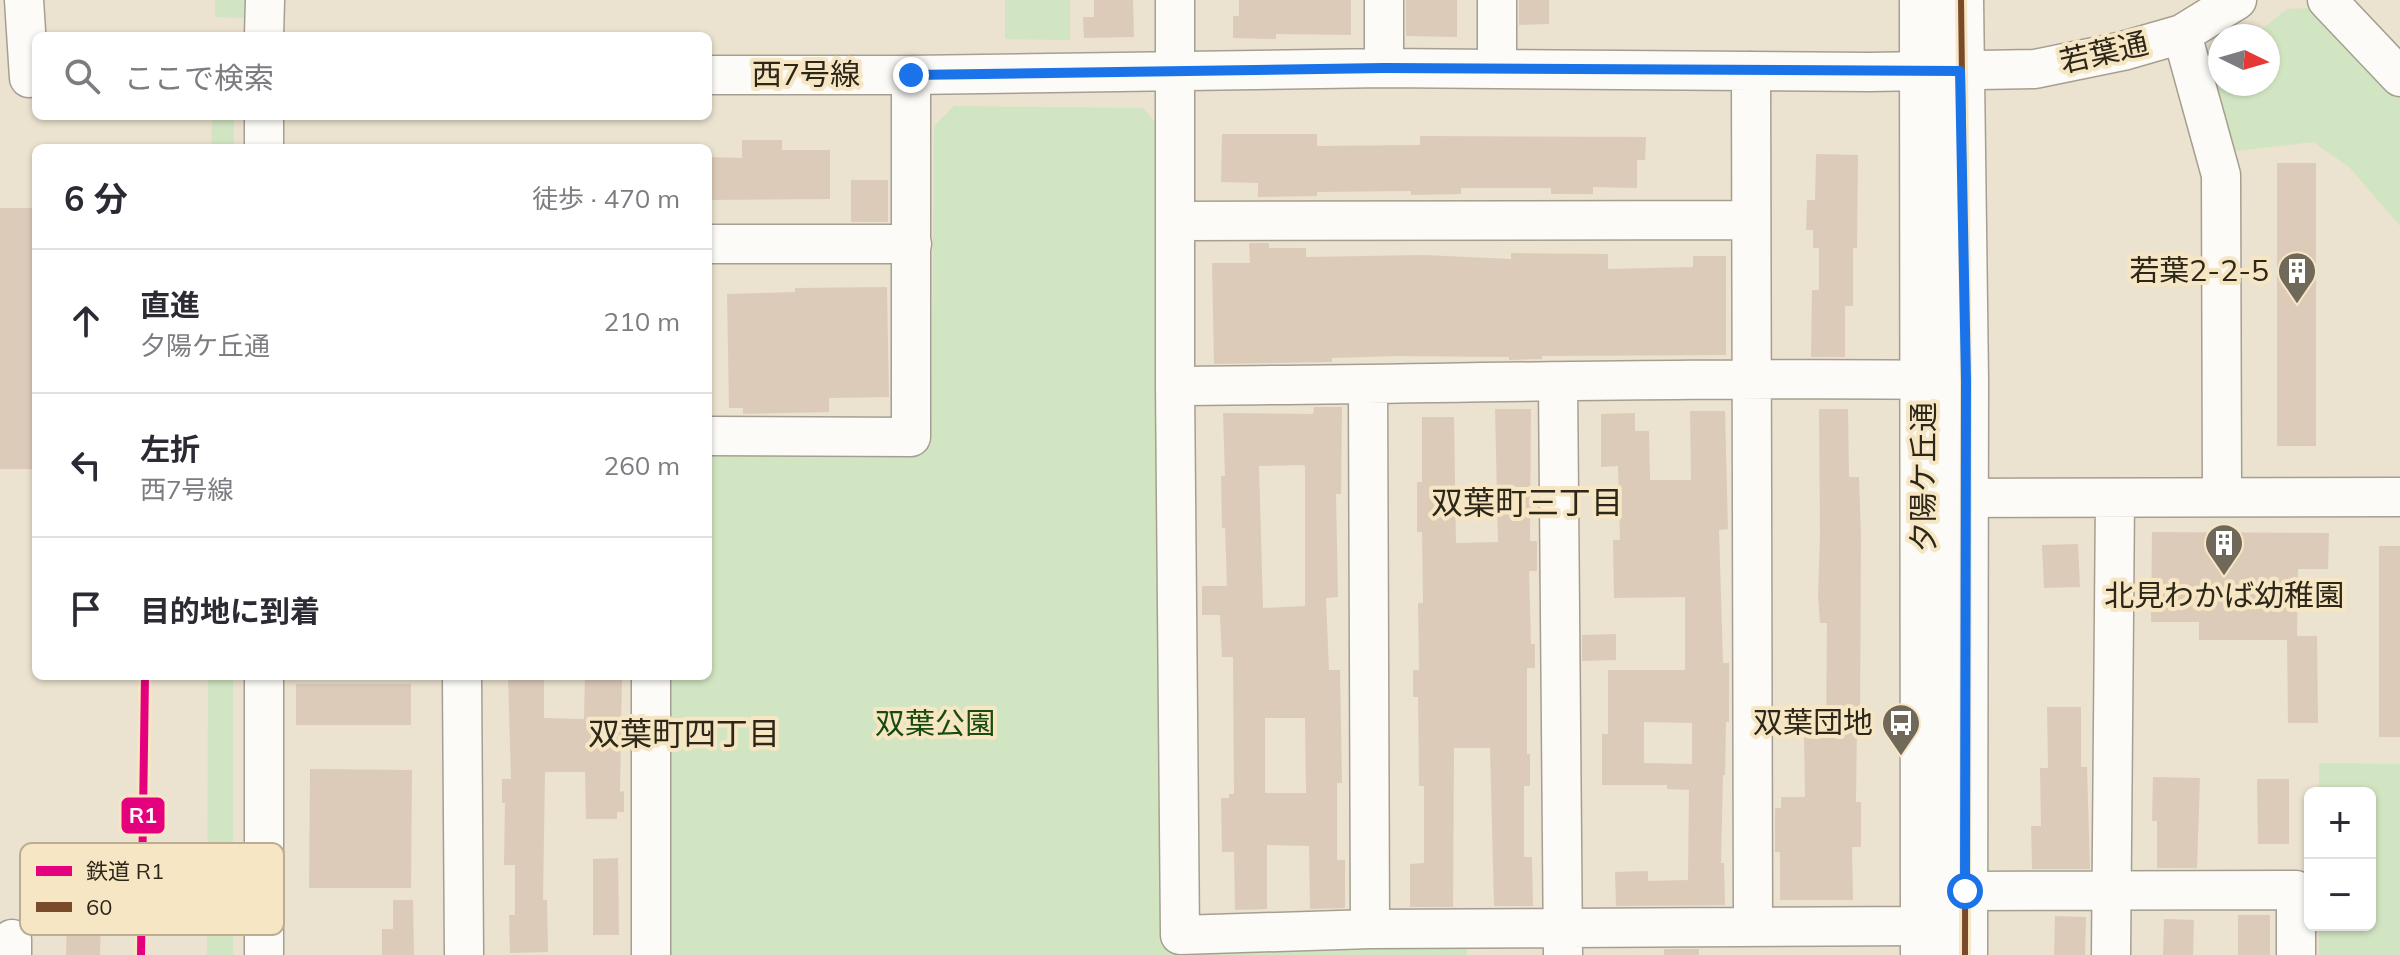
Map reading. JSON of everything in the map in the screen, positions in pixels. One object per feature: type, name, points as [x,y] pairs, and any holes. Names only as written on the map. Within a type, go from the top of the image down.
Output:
[{"type":"main road","name":"夕陽ケ丘通","points":[[1922,0],[1942,71],[1945,380],[1966,498],[1965,955]]},
{"type":"main road","name":"夕陽ケ丘通","points":[[1942,71],[1961,0]]},
{"type":"main road","name":"夕陽ケ丘通","points":[[1923,941],[1923,498],[1945,380]]},
{"type":"street","points":[[22,78],[24,0]]},
{"type":"street","points":[[264,32],[265,0]]},
{"type":"street","points":[[1175,0],[1180,935],[1370,929],[1563,941],[1753,927],[1923,941],[1965,891],[2296,890],[2296,955]]},
{"type":"street","points":[[1384,0],[1384,68]]},
{"type":"street","points":[[1497,0],[1497,69]]},
{"type":"street","name":"若葉通","points":[[1942,71],[2035,69],[2123,51],[2182,34],[2237,0]]},
{"type":"street","points":[[2327,0],[2400,77]]},
{"type":"street","points":[[2182,34],[2221,175],[2222,496]]},
{"type":"street","name":"西7号線","points":[[712,75],[1384,68],[1942,71]]},
{"type":"street","points":[[1751,71],[1753,927]]},
{"type":"street","points":[[712,436],[911,437],[911,75]]},
{"type":"street","points":[[264,120],[264,144]]},
{"type":"street","points":[[1176,221],[1751,220]]},
{"type":"street","points":[[712,244],[912,244]]},
{"type":"street","points":[[1175,386],[1752,378],[1945,380]]},
{"type":"street","points":[[1558,383],[1563,941]]},
{"type":"street","points":[[1368,385],[1370,929]]},
{"type":"street","points":[[1923,498],[2400,497]]},
{"type":"street","points":[[2111,955],[2115,498]]},
{"type":"street","points":[[264,680],[264,843]]},
{"type":"street","points":[[462,680],[464,955]]},
{"type":"street","points":[[651,680],[651,955]]},
{"type":"green space","points":[[215,0],[247,0],[246,18],[215,17]]},
{"type":"green space","points":[[1005,0],[1070,0],[1070,40],[1005,39]]},
{"type":"green space","points":[[2311,8],[2400,98],[2400,226],[2349,167],[2313,142],[2228,152],[2219,96],[2280,96],[2280,24],[2268,24],[2287,9]]},
{"type":"green space","name":"双葉公園","points":[[954,106],[1143,108],[1159,127],[1168,949],[1467,943],[1467,955],[668,955],[667,680],[712,680],[712,449],[931,446],[934,126]]},
{"type":"green space","points":[[212,120],[234,120],[234,144],[211,144]]},
{"type":"green space","points":[[208,680],[233,680],[233,843],[207,843]]},
{"type":"green space","points":[[2319,763],[2400,764],[2400,955],[2319,955],[2319,931],[2376,931],[2376,787],[2319,787]]},
{"type":"green space","points":[[207,935],[233,935],[233,955],[207,955]]},
{"type":"building","points":[[1094,0],[1133,0],[1134,37],[1084,38],[1083,17],[1094,17]]},
{"type":"building","points":[[1239,0],[1351,0],[1351,35],[1276,34],[1276,39],[1233,38],[1233,16],[1239,16]]},
{"type":"building","points":[[1406,0],[1457,0],[1457,37],[1406,36]]},
{"type":"building","points":[[1519,0],[1549,0],[1549,24],[1519,25]]},
{"type":"building","points":[[1222,134],[1317,134],[1317,146],[1420,145],[1420,136],[1646,137],[1645,160],[1637,160],[1637,188],[1593,187],[1593,194],[1551,194],[1551,188],[1461,188],[1461,194],[1317,192],[1317,196],[1258,197],[1258,183],[1221,182]]},
{"type":"building","points":[[742,140],[782,140],[782,150],[830,150],[830,199],[712,200],[712,157],[742,158]]},
{"type":"building","points":[[1816,154],[1858,155],[1857,248],[1853,248],[1853,306],[1845,306],[1845,357],[1811,357],[1812,290],[1819,290],[1819,248],[1813,248],[1813,230],[1806,230],[1807,200],[1815,200]]},
{"type":"building","name":"若葉2-2-5","points":[[2277,163],[2316,163],[2316,446],[2277,446]]},
{"type":"building","points":[[851,180],[888,180],[888,222],[851,222]]},
{"type":"building","points":[[0,208],[32,208],[32,469],[0,469]]},
{"type":"building","points":[[1249,243],[1269,243],[1269,248],[1306,248],[1306,257],[1424,255],[1511,259],[1511,253],[1608,254],[1608,269],[1693,267],[1693,256],[1726,256],[1726,355],[1542,356],[1542,359],[1509,360],[1509,357],[1396,356],[1332,358],[1332,362],[1214,364],[1212,263],[1250,263]]},
{"type":"building","points":[[887,287],[889,397],[829,398],[829,412],[743,414],[743,408],[729,408],[727,294],[795,292],[795,288]]},
{"type":"building","points":[[1314,407],[1342,407],[1341,494],[1336,494],[1338,597],[1326,598],[1329,670],[1340,670],[1342,783],[1337,783],[1337,860],[1345,860],[1345,908],[1310,909],[1309,846],[1267,845],[1267,909],[1235,910],[1234,852],[1222,852],[1221,798],[1234,794],[1233,657],[1222,657],[1220,615],[1202,615],[1202,586],[1227,586],[1225,528],[1222,528],[1221,476],[1225,476],[1223,413],[1313,414]],"holes":[[[1259,466],[1305,466],[1305,606],[1263,608]],[[1265,718],[1305,718],[1306,793],[1265,793]]]},
{"type":"building","points":[[1495,409],[1531,409],[1530,541],[1537,541],[1537,571],[1529,571],[1531,644],[1535,644],[1535,668],[1527,668],[1530,786],[1524,786],[1524,857],[1532,857],[1533,906],[1494,906],[1490,748],[1454,748],[1453,907],[1410,907],[1410,864],[1424,863],[1424,786],[1419,786],[1418,697],[1413,697],[1413,670],[1419,670],[1418,603],[1423,603],[1422,532],[1417,532],[1417,482],[1422,482],[1422,417],[1454,417],[1456,543],[1498,542]]},
{"type":"building","points":[[1819,409],[1848,409],[1849,477],[1859,477],[1860,723],[1857,723],[1856,802],[1861,802],[1861,847],[1852,847],[1853,900],[1780,900],[1780,852],[1775,852],[1775,808],[1781,808],[1781,797],[1805,797],[1804,732],[1826,732],[1827,623],[1820,623],[1818,596]]},
{"type":"building","points":[[1690,411],[1725,411],[1728,529],[1719,530],[1723,663],[1729,663],[1721,863],[1724,863],[1725,905],[1616,906],[1615,872],[1648,871],[1648,881],[1688,880],[1689,790],[1667,789],[1667,785],[1602,785],[1602,734],[1608,734],[1608,670],[1685,670],[1685,597],[1614,598],[1613,540],[1620,540],[1618,466],[1601,467],[1601,414],[1635,413],[1635,431],[1649,431],[1650,480],[1691,480]],"holes":[[[1644,722],[1692,723],[1692,764],[1644,763]]]},
{"type":"building","name":"北見わかば幼稚園","points":[[2152,532],[2329,533],[2328,569],[2298,569],[2297,636],[2317,636],[2318,723],[2288,723],[2287,640],[2199,640],[2199,622],[2151,622]]},
{"type":"building","points":[[2078,544],[2080,587],[2044,588],[2042,545]]},
{"type":"building","points":[[2379,546],[2400,546],[2400,737],[2379,737]]},
{"type":"building","points":[[1616,634],[1616,660],[1582,661],[1582,635]]},
{"type":"building","points":[[508,680],[544,680],[544,718],[584,719],[585,680],[622,680],[620,792],[624,791],[624,812],[617,812],[617,819],[586,819],[585,772],[545,772],[543,900],[547,900],[548,952],[510,953],[509,915],[515,915],[515,865],[504,865],[505,803],[502,803],[502,779],[511,779]]},
{"type":"building","points":[[296,684],[411,684],[411,725],[296,725]]},
{"type":"building","points":[[2047,707],[2081,707],[2081,767],[2087,767],[2090,869],[2032,869],[2031,826],[2041,826],[2040,768],[2048,768]]},
{"type":"building","points":[[310,769],[412,770],[411,888],[309,888]]},
{"type":"building","points":[[2153,777],[2200,778],[2197,868],[2157,868],[2157,821],[2152,821]]},
{"type":"building","points":[[2257,779],[2289,779],[2289,844],[2258,844]]},
{"type":"building","points":[[618,858],[619,935],[593,935],[593,859]]},
{"type":"building","points":[[393,900],[413,900],[414,955],[382,955],[382,929],[393,929]]},
{"type":"building","points":[[2238,915],[2270,915],[2270,955],[2238,955]]},
{"type":"building","points":[[2055,916],[2086,917],[2085,955],[2054,955]]},
{"type":"building","points":[[2164,919],[2194,920],[2193,955],[2163,955]]},
{"type":"building","points":[[67,935],[101,935],[100,955],[66,955]]},
{"type":"building","points":[[1664,949],[1699,949],[1699,955],[1664,955]]},
{"type":"rail line","name":"R1","points":[[143,843],[145,680]]},
{"type":"rail line","name":"R1","points":[[141,935],[141,955]]},
{"type":"transit line","name":"60","points":[[1961,0],[1966,380],[1965,955]]},
{"type":"place","name":"若葉2-2-5","points":[[2297,305]]},
{"type":"place","name":"北見わかば幼稚園","points":[[2224,577]]},
{"type":"place","name":"双葉団地","points":[[1901,757]]},
{"type":"district","name":"双葉町三丁目","points":[[1527,503]]},
{"type":"district","name":"双葉町四丁目","points":[[684,734]]},
{"type":"route","points":[[911,75],[1384,68],[1960,71],[1966,380],[1965,891]]}]
